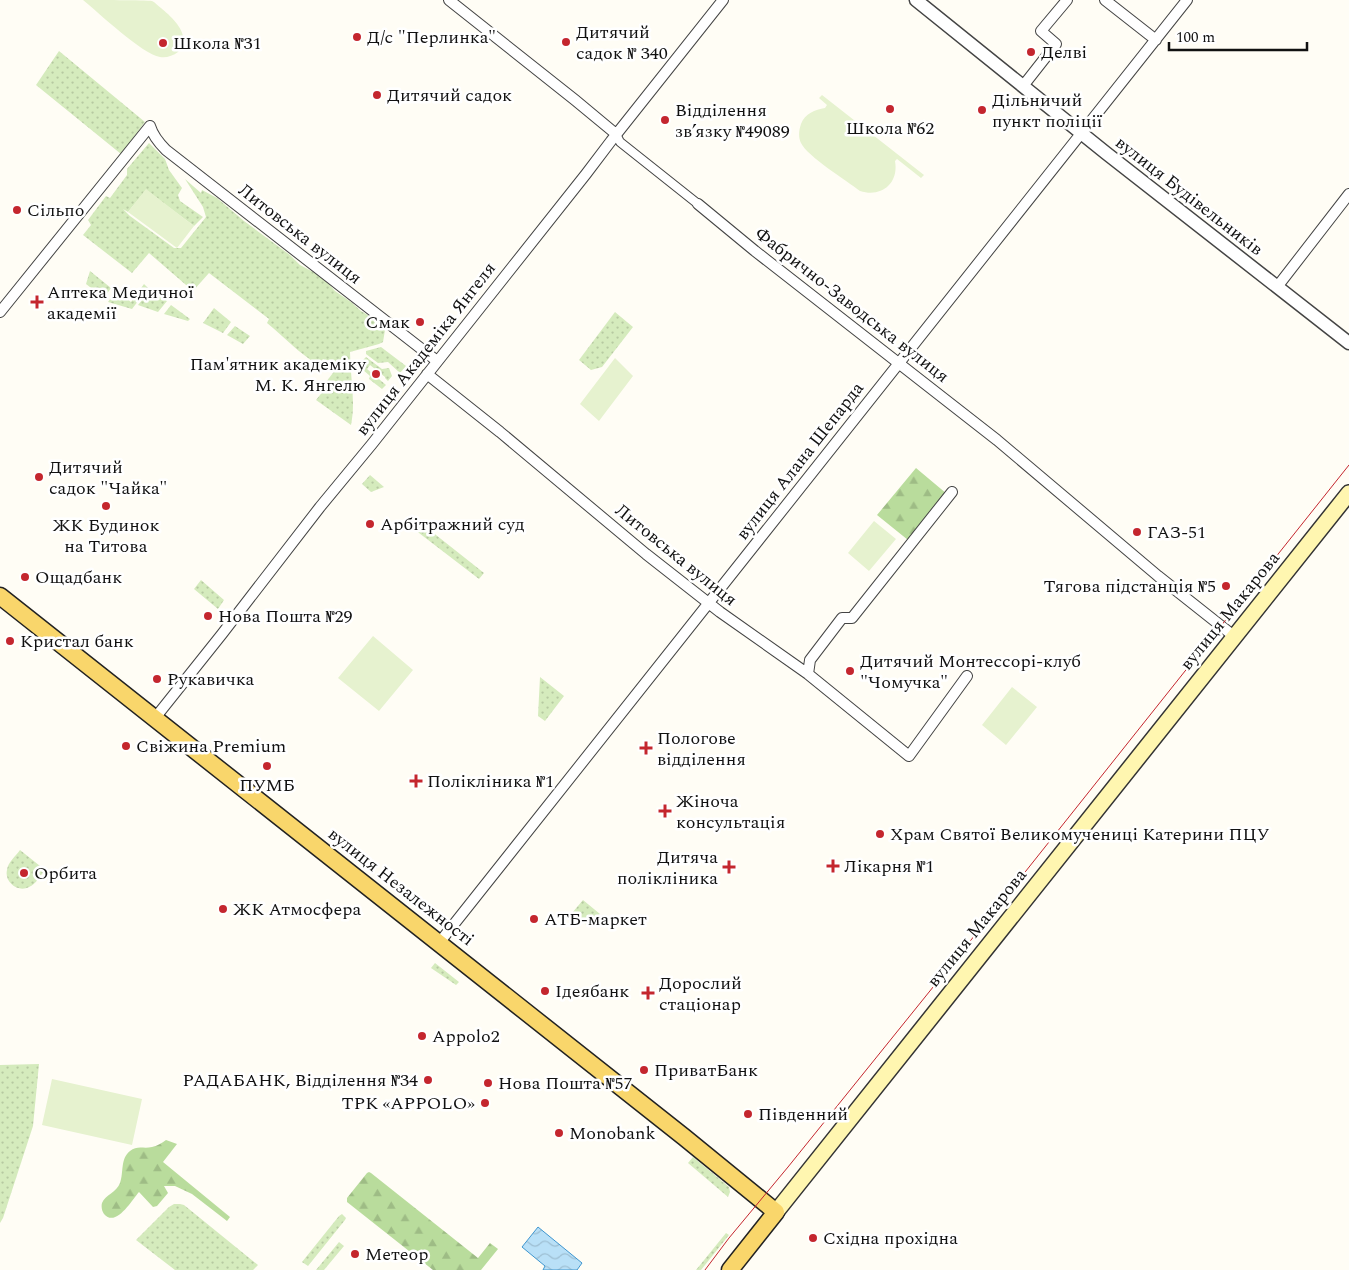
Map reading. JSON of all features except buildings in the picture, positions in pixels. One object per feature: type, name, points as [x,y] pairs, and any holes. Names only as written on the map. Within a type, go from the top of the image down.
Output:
[{"type":"main road","name":"вулиця Макарова","points":[[730,1270],[1349,493]]},
{"type":"main road","name":"вулиця Незалежності","points":[[0,596],[684,1137],[776,1212]]},
{"type":"street","name":"Фабрично-Заводська вулиця","points":[[449,0],[575,100],[616,134],[620,142],[755,251],[997,440],[1158,576],[1235,637]]},
{"type":"street","name":"вулиця Академіка Янгеля","points":[[155,718],[320,507],[428,374],[723,0]]},
{"type":"street","name":"вулиця Будівельників","points":[[916,0],[1022,86],[1349,343]]},
{"type":"street","points":[[1022,86],[1056,44],[1041,31],[1067,0]]},
{"type":"street","points":[[1105,0],[1156,40]]},
{"type":"street","name":"вулиця Алана Шепарда","points":[[439,943],[1187,0]]},
{"type":"street","name":"Литовська вулиця","points":[[0,312],[150,126],[152,133],[166,150],[437,361]]},
{"type":"street","points":[[1277,287],[1349,194]]},
{"type":"street","name":"Литовська вулиця","points":[[428,374],[708,604],[808,674],[908,756],[967,676]]},
{"type":"street","points":[[808,674],[810,660],[842,618],[852,618],[952,492]]},
{"type":"green space","points":[[83,0],[152,1],[171,17],[180,28],[183,40],[182,46],[174,55],[160,57],[152,54],[132,41]]},
{"type":"green space","points":[[59,51],[145,122],[121,154],[36,85]]},
{"type":"green space","points":[[822,95],[924,175],[921,178],[897,159],[895,161],[896,169],[894,176],[887,187],[868,193],[860,191],[811,155],[801,143],[799,134],[805,117],[814,111],[825,108],[827,105],[819,98]]},
{"type":"green space","points":[[149,143],[165,159],[169,170],[182,188],[178,195],[180,201],[203,217],[194,226],[146,190],[128,212],[123,209],[130,216],[174,248],[181,248],[206,217],[203,207],[185,179],[201,193],[202,190],[217,198],[300,265],[315,273],[335,291],[376,320],[385,330],[383,342],[350,352],[353,398],[351,425],[316,400],[328,385],[326,382],[336,369],[323,359],[318,365],[304,355],[267,323],[269,319],[209,273],[193,291],[149,253],[132,273],[83,235],[91,225],[88,220],[106,196],[110,198],[127,175],[127,169]]},
{"type":"green space","points":[[146,189],[194,226],[177,248],[128,212]]},
{"type":"green space","points":[[90,271],[111,288],[104,298],[86,284]]},
{"type":"green space","points":[[144,284],[148,288],[132,309],[108,302],[116,291],[131,302]]},
{"type":"green space","points":[[151,289],[167,301],[158,312],[138,305]]},
{"type":"green space","points":[[171,305],[190,319],[188,321],[164,314]]},
{"type":"green space","points":[[214,308],[231,322],[223,333],[203,323]]},
{"type":"green space","points":[[615,312],[633,327],[602,367],[591,370],[579,360]]},
{"type":"green space","points":[[235,326],[250,336],[243,344],[227,335]]},
{"type":"green space","points":[[381,347],[406,366],[400,373],[388,362],[378,363],[366,354],[366,351]]},
{"type":"green space","points":[[366,357],[382,369],[389,368],[392,376],[388,381],[370,365],[367,369],[386,385],[382,389],[369,379],[370,376],[362,369],[363,360]]},
{"type":"green space","points":[[615,358],[633,376],[599,421],[580,404]]},
{"type":"green space","points":[[916,468],[947,494],[908,540],[877,515]]},
{"type":"green space","points":[[370,475],[384,487],[371,492],[362,484]]},
{"type":"green space","points":[[412,516],[484,573],[479,579],[406,523]]},
{"type":"green space","points":[[874,521],[896,539],[869,571],[848,553]]},
{"type":"green space","points":[[201,580],[224,600],[218,609],[194,589]]},
{"type":"green space","points":[[373,636],[413,670],[379,711],[338,678]]},
{"type":"green space","points":[[540,677],[564,696],[545,721],[538,716]]},
{"type":"green space","points":[[1012,687],[1037,707],[1006,745],[982,725]]},
{"type":"green space","points":[[20,850],[45,870],[34,884],[20,889],[10,882],[7,870],[9,864]]},
{"type":"green space","points":[[583,900],[600,914],[589,927],[572,913]]},
{"type":"green space","points":[[435,963],[459,982],[456,985],[431,968]]},
{"type":"green space","points":[[39,1064],[33,1126],[0,1223],[0,1065]]},
{"type":"green space","points":[[52,1079],[142,1099],[132,1145],[42,1125]]},
{"type":"green space","points":[[166,1140],[177,1144],[163,1162],[230,1217],[227,1221],[192,1194],[175,1186],[164,1186],[168,1193],[157,1206],[153,1207],[139,1192],[119,1215],[114,1218],[104,1214],[102,1203],[118,1186],[121,1179],[123,1162],[127,1154],[135,1148],[154,1147]]},
{"type":"green space","points":[[693,1157],[729,1187],[728,1197],[688,1163]]},
{"type":"green space","points":[[369,1172],[478,1258],[490,1243],[498,1249],[481,1270],[433,1270],[347,1202],[347,1198]]},
{"type":"green space","points":[[174,1204],[184,1205],[258,1265],[253,1270],[175,1270],[136,1240]]},
{"type":"green space","points":[[342,1214],[346,1218],[345,1220],[308,1266],[302,1262],[339,1216]]},
{"type":"green space","points":[[726,1233],[729,1235],[701,1270],[696,1270]]},
{"type":"green space","points":[[339,1242],[344,1246],[324,1270],[316,1270]]},
{"type":"water","points":[[538,1227],[582,1263],[577,1270],[543,1270],[545,1266],[522,1247]]},
{"type":"tram line","points":[[705,1270],[971,940],[1349,465]]},
{"type":"place","name":"Д/с \"Перлинка\"","points":[[357,37]]},
{"type":"place","name":"Дитячий садок № 340","points":[[566,42]]},
{"type":"place","name":"Школа №31","points":[[163,43]]},
{"type":"place","name":"Делві","points":[[1031,52]]},
{"type":"place","name":"Дитячий садок","points":[[377,95]]},
{"type":"place","name":"Школа №62","points":[[890,109]]},
{"type":"place","name":"Дільничий пункт поліції","points":[[982,110]]},
{"type":"place","name":"Відділення зв’язку №49089","points":[[665,120]]},
{"type":"place","name":"Сільпо","points":[[17,210]]},
{"type":"place","name":"Аптека Медичної академії","points":[[37,302]]},
{"type":"place","name":"Смак","points":[[420,322]]},
{"type":"place","name":"Пам'ятник академіку М. К. Янгелю","points":[[376,374]]},
{"type":"place","name":"Дитячий садок \"Чайка\"","points":[[39,477]]},
{"type":"place","name":"ЖК Будинок на Титова","points":[[106,506]]},
{"type":"place","name":"Арбітражний суд","points":[[370,524]]},
{"type":"place","name":"ГАЗ-51","points":[[1137,532]]},
{"type":"place","name":"Ощадбанк","points":[[25,577]]},
{"type":"place","name":"Тягова пiдстанцiя №5","points":[[1226,586]]},
{"type":"place","name":"Нова Пошта №29","points":[[208,616]]},
{"type":"place","name":"Кристал банк","points":[[10,641]]},
{"type":"place","name":"Дитячий Монтессорі-клуб \"Чомучка\"","points":[[850,671]]},
{"type":"place","name":"Рукавичка","points":[[157,679]]},
{"type":"place","name":"Свіжина Premium","points":[[126,746]]},
{"type":"place","name":"Пологове відділення","points":[[646,748]]},
{"type":"place","name":"ПУМБ","points":[[267,766]]},
{"type":"place","name":"Полікліника №1","points":[[416,781]]},
{"type":"place","name":"Жіноча консультація","points":[[665,811]]},
{"type":"place","name":"Храм Святої Великомучениці Катерини ПЦУ","points":[[880,834]]},
{"type":"place","name":"Лікарня №1","points":[[833,866]]},
{"type":"place","name":"Дитяча полікліника","points":[[729,867]]},
{"type":"place","name":"Орбита","points":[[24,873]]},
{"type":"place","name":"ЖК Атмосфера","points":[[223,909]]},
{"type":"place","name":"АТБ-маркет","points":[[534,919]]},
{"type":"place","name":"Ідеябанк","points":[[545,991]]},
{"type":"place","name":"Дорослий стаціонар","points":[[648,993]]},
{"type":"place","name":"Appolo2","points":[[422,1036]]},
{"type":"place","name":"ПриватБанк","points":[[644,1070]]},
{"type":"place","name":"РАДАБАНК, Відділення №34","points":[[428,1080]]},
{"type":"place","name":"Нова Пошта №57","points":[[488,1083]]},
{"type":"place","name":"ТРК «APPOLO»","points":[[485,1103]]},
{"type":"place","name":"Південний","points":[[748,1114]]},
{"type":"place","name":"Monobank","points":[[559,1133]]},
{"type":"place","name":"Східна прохідна","points":[[813,1238]]},
{"type":"place","name":"Метеор","points":[[355,1254]]}]
